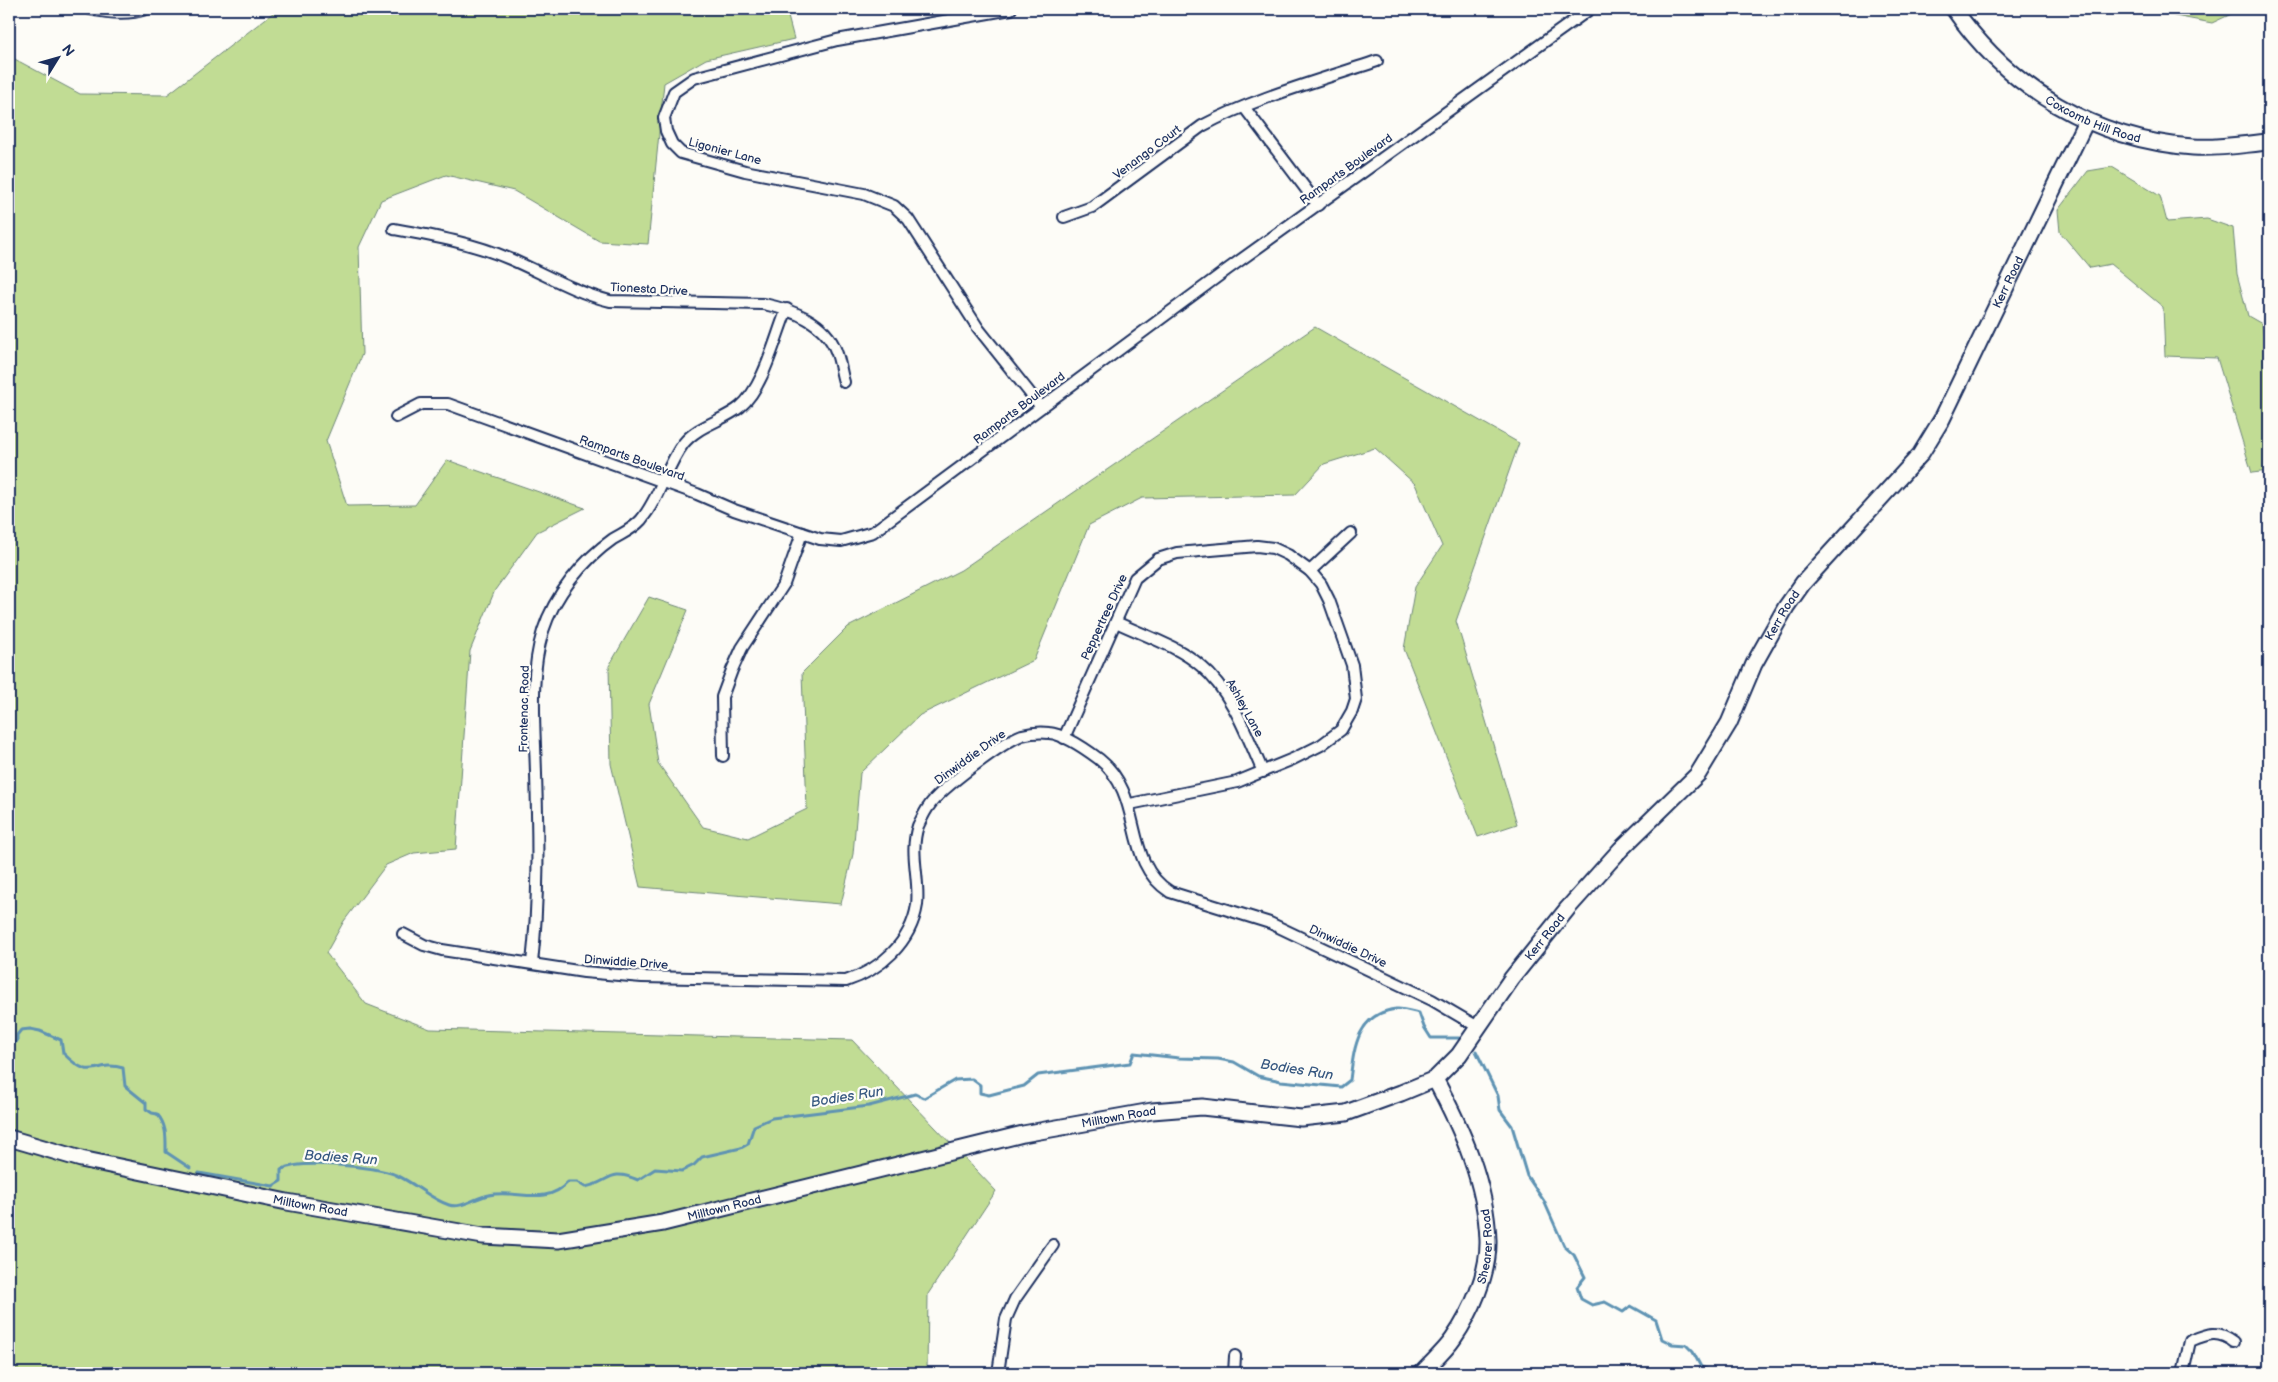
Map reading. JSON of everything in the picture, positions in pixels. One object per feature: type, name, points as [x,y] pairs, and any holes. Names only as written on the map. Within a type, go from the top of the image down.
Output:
[{"type":"street","points":[[90,9],[109,13],[146,9]]},
{"type":"street","name":"Ligonier Lane","points":[[1011,9],[837,40],[694,78],[674,92],[664,118],[666,131],[672,144],[681,153],[726,166],[864,194],[894,206],[908,219],[978,328],[1041,407]]},
{"type":"street","name":"Ramparts Boulevard","points":[[396,417],[421,404],[448,404],[663,484],[820,539],[841,541],[873,532],[1318,204],[1590,9]]},
{"type":"street","name":"Coxcomb Hill Road","points":[[1954,9],[1992,56],[2019,80],[2041,97],[2086,121],[2117,133],[2161,144],[2196,148],[2269,142]]},
{"type":"street","name":"Venango Court","points":[[1064,217],[1092,207],[1202,126],[1293,88],[1377,61]]},
{"type":"street","points":[[1244,107],[1318,204]]},
{"type":"street","name":"Kerr Road","points":[[1435,1079],[1459,1055],[1512,978],[1568,908],[1621,849],[1698,774],[1721,738],[1754,664],[1802,582],[1920,455],[1942,419],[2086,121]]},
{"type":"street","name":"Tionesta Drive","points":[[394,230],[459,242],[508,258],[589,296],[610,301],[638,304],[764,304],[787,309],[810,319],[819,326],[836,350],[844,382]]},
{"type":"street","name":"Frontenac Road","points":[[532,963],[536,927],[538,853],[534,702],[536,661],[543,630],[558,599],[575,575],[612,540],[630,530],[641,520],[684,444],[693,435],[739,408],[750,398],[758,385],[787,309]]},
{"type":"street","points":[[723,756],[722,697],[742,648],[784,584],[802,533]]},
{"type":"street","points":[[1310,571],[1351,533]]},
{"type":"street","name":"Peppertree Drive","points":[[1064,738],[1134,578],[1158,559],[1177,554],[1257,546],[1272,548],[1288,555],[1310,571],[1325,592],[1352,665],[1356,700],[1341,730],[1321,745],[1237,782],[1130,804]]},
{"type":"street","name":"Ashley Lane","points":[[1116,622],[1180,652],[1201,666],[1220,685],[1237,715],[1263,772]]},
{"type":"street","name":"Dinwiddie Drive","points":[[404,934],[424,945],[442,950],[584,972],[642,977],[846,981],[866,975],[899,948],[909,930],[917,905],[913,849],[918,826],[929,805],[944,790],[1003,745],[1022,736],[1051,733],[1064,738],[1100,760],[1119,782],[1130,804],[1140,852],[1145,866],[1159,885],[1170,892],[1270,923],[1432,1000],[1478,1027]]},
{"type":"street","name":"Milltown Road","points":[[9,1138],[81,1159],[287,1202],[483,1236],[558,1240],[663,1223],[1023,1134],[1152,1111],[1202,1107],[1300,1118],[1346,1112],[1435,1079]]},
{"type":"street","name":"Shearer Road","points":[[1422,1373],[1452,1341],[1463,1323],[1480,1284],[1488,1242],[1485,1214],[1470,1151],[1457,1120],[1435,1079]]},
{"type":"street","points":[[998,1373],[1008,1312],[1014,1299],[1052,1245]]},
{"type":"street","points":[[2183,1373],[2190,1341],[2214,1333],[2225,1335],[2234,1342]]},
{"type":"street","points":[[1234,1373],[1235,1356]]},
{"type":"green space","points":[[278,9],[786,9],[794,39],[706,59],[664,83],[648,244],[599,241],[514,191],[446,175],[381,200],[359,247],[362,354],[326,441],[347,506],[415,505],[447,460],[585,508],[537,532],[495,590],[470,651],[456,849],[414,853],[386,865],[344,921],[326,953],[366,1004],[430,1029],[852,1040],[996,1191],[928,1294],[927,1373],[9,1373],[9,56],[80,94],[167,95]]},
{"type":"green space","points":[[2138,9],[2242,9],[2212,23]]},
{"type":"green space","points":[[2112,167],[2160,196],[2167,222],[2207,219],[2233,228],[2237,274],[2248,316],[2262,324],[2267,362],[2269,363],[2269,471],[2252,473],[2217,358],[2165,356],[2163,307],[2111,264],[2090,268],[2060,232],[2058,210],[2088,171]]},
{"type":"green space","points":[[1315,327],[1519,443],[1456,621],[1517,824],[1478,837],[1404,649],[1415,587],[1442,546],[1415,484],[1375,448],[1324,464],[1295,495],[1142,498],[1089,525],[1034,660],[920,715],[860,773],[853,854],[841,904],[640,887],[611,764],[609,666],[649,597],[688,610],[649,704],[658,763],[703,827],[748,838],[807,809],[802,673],[848,627],[961,570]]},
{"type":"waterway","name":"Bodies Run","points":[[199,1173],[273,1186],[281,1181],[281,1170],[290,1167],[320,1164],[372,1169],[396,1175],[442,1202],[454,1206],[489,1195],[540,1196],[550,1194],[568,1182],[577,1182],[585,1187],[615,1175],[628,1176],[638,1180],[655,1169],[682,1171],[694,1165],[702,1157],[741,1148],[748,1144],[754,1126],[772,1118],[869,1106],[915,1094],[924,1098],[955,1080],[972,1079],[980,1085],[980,1093],[989,1095],[1024,1086],[1038,1075],[1130,1063],[1134,1053],[1179,1058],[1218,1059],[1234,1062],[1258,1076],[1281,1081],[1341,1087],[1350,1080],[1353,1056],[1365,1025],[1383,1012],[1399,1009],[1419,1013],[1424,1027],[1431,1038],[1459,1038]]},
{"type":"waterway","name":"Bodies Run","points":[[9,1047],[17,1041],[17,1035],[21,1030],[30,1029],[61,1040],[63,1053],[82,1068],[94,1069],[105,1066],[123,1068],[125,1086],[146,1103],[146,1109],[157,1114],[163,1123],[166,1152],[190,1168]]},
{"type":"waterway","name":"Bodies Run","points":[[1476,1051],[1498,1096],[1500,1110],[1512,1126],[1527,1176],[1544,1201],[1564,1246],[1574,1255],[1585,1277],[1577,1287],[1581,1299],[1592,1305],[1605,1302],[1623,1312],[1631,1306],[1656,1320],[1662,1339],[1672,1344],[1686,1345],[1693,1352],[1701,1367],[1716,1373]]}]
